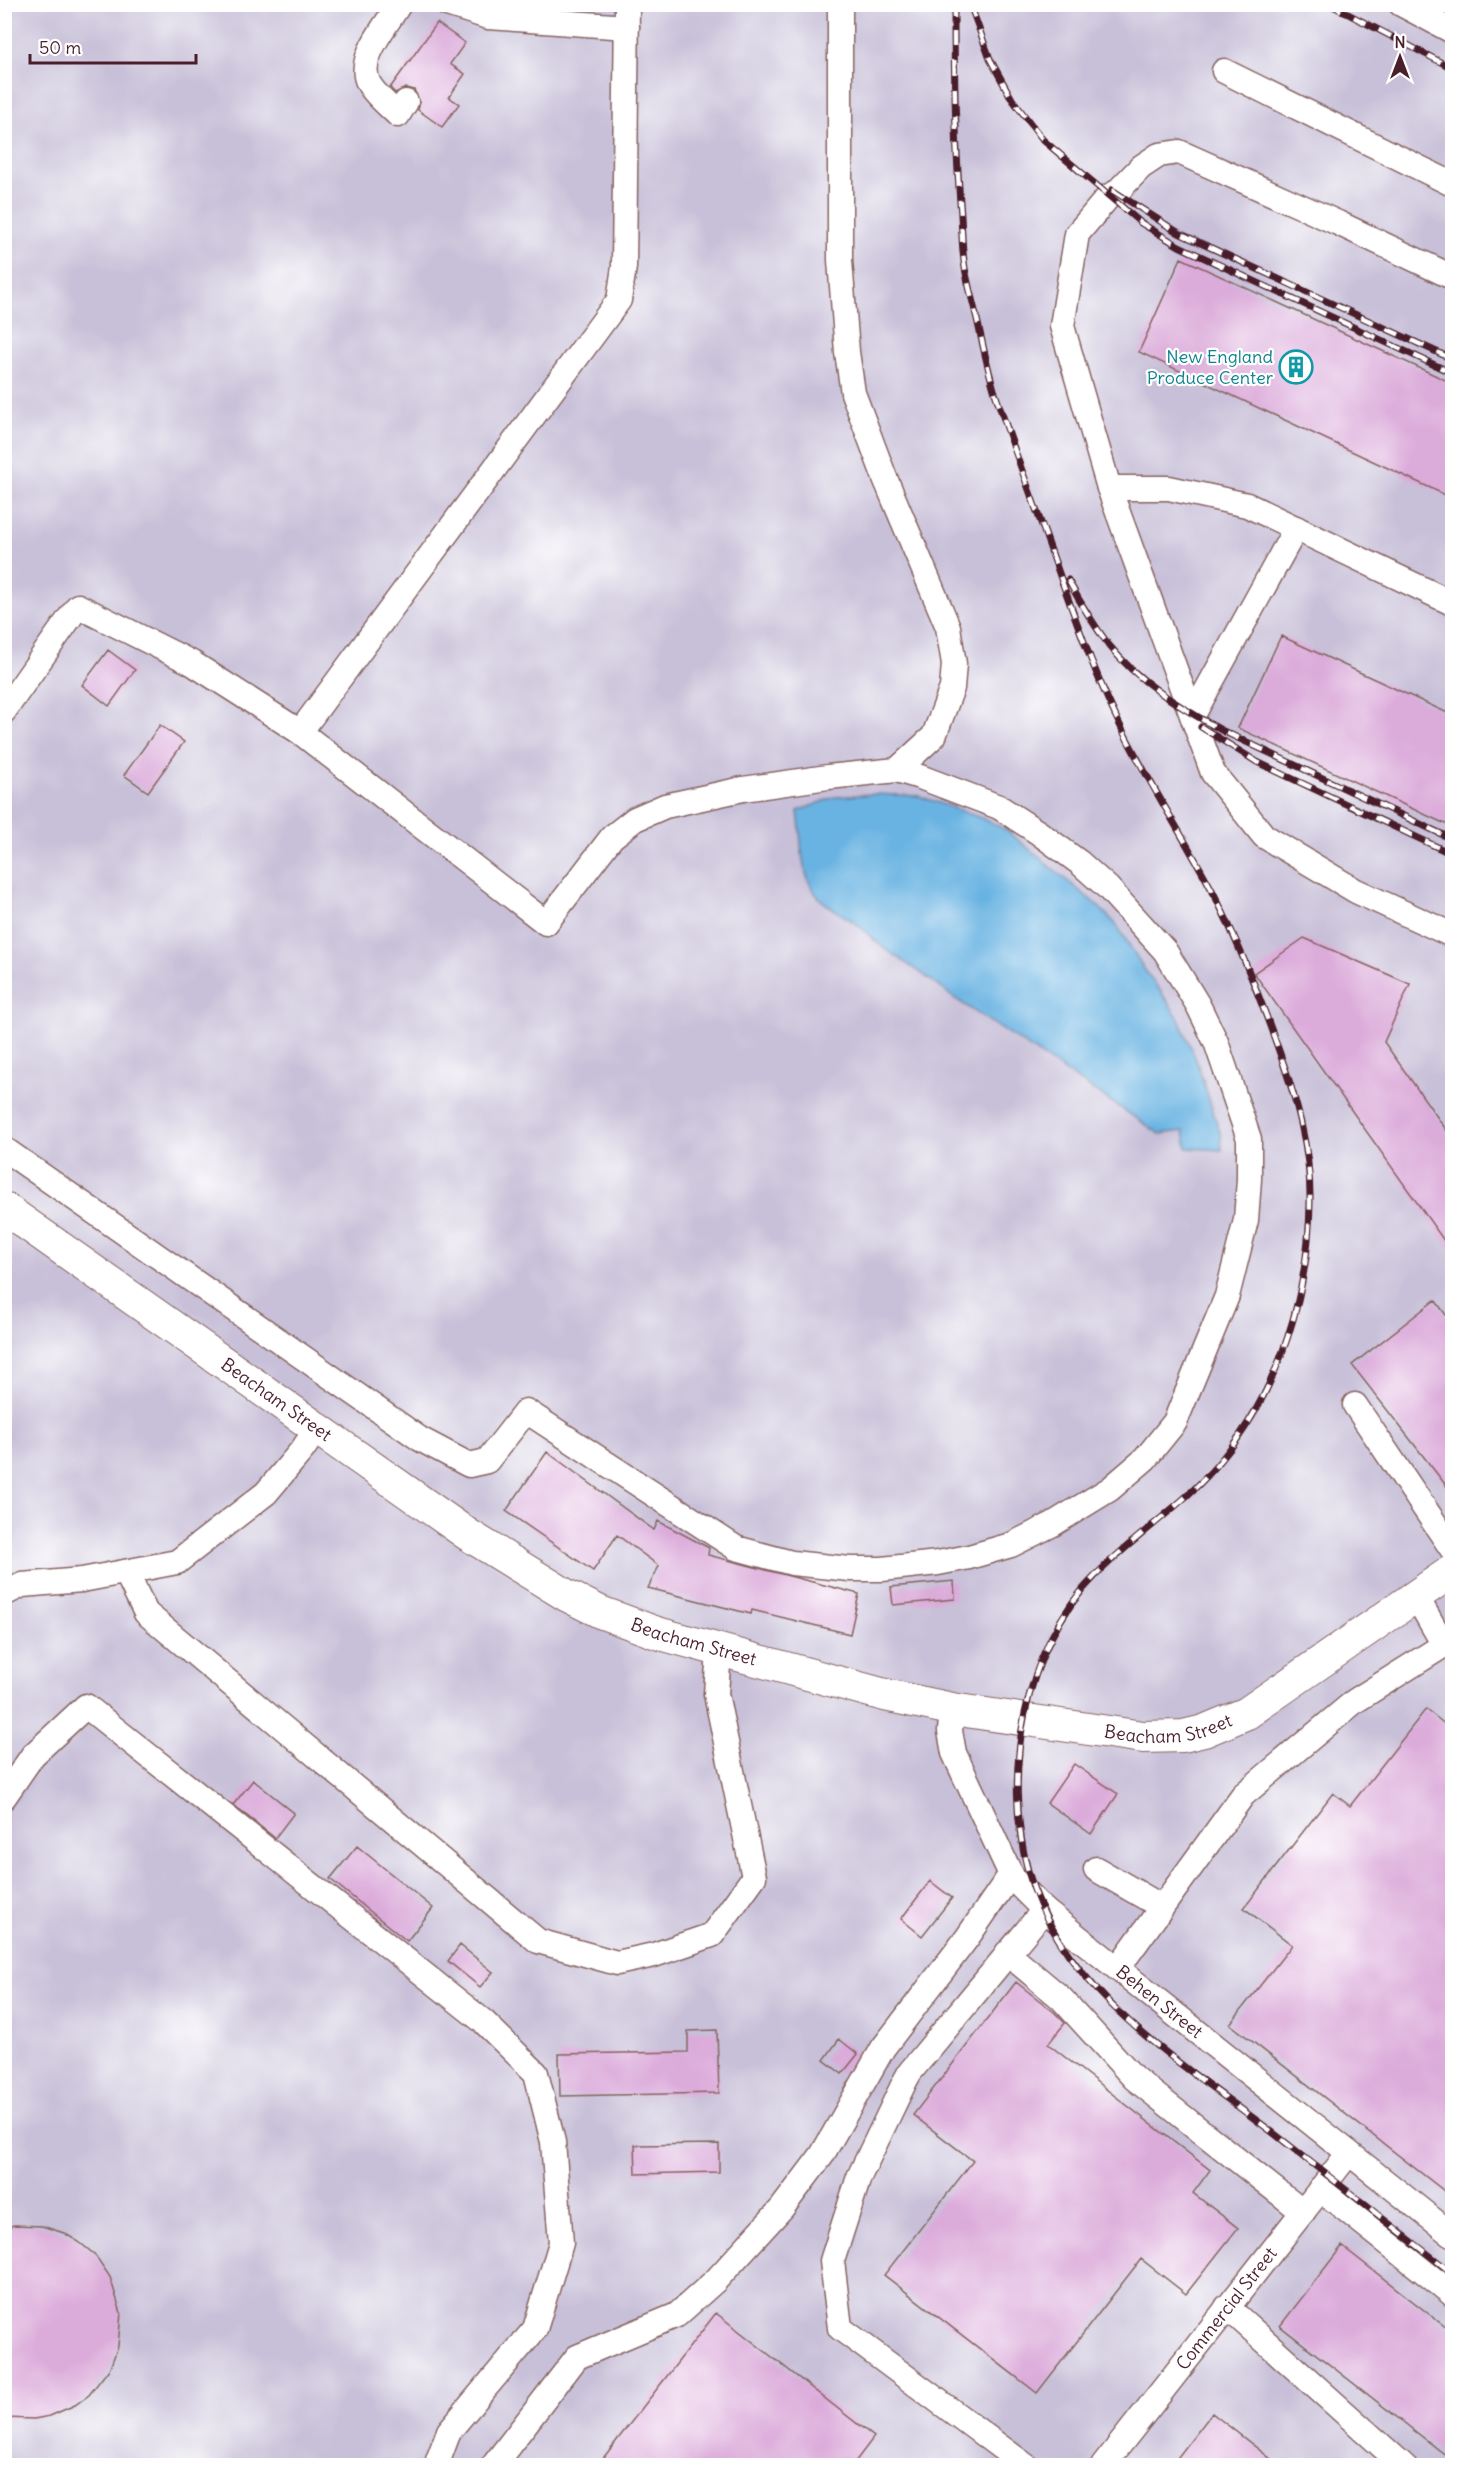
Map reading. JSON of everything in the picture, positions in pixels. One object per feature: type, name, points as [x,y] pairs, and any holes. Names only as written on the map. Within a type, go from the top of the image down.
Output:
[{"type":"main road","name":"Beacham Street","points":[[4,1208],[467,1534],[566,1595],[628,1623],[885,1695],[952,1709],[1143,1737],[1183,1736],[1204,1731],[1247,1713],[1452,1571]]},
{"type":"street","points":[[399,4],[366,58],[364,71],[369,85],[398,115],[406,102]]},
{"type":"street","points":[[300,732],[619,300],[624,267],[627,16],[488,17],[447,4]]},
{"type":"street","points":[[840,4],[840,260],[847,352],[853,393],[885,478],[948,627],[954,664],[952,688],[934,736],[897,770]]},
{"type":"street","points":[[1401,4],[1452,31]]},
{"type":"street","points":[[1224,71],[1452,184]]},
{"type":"street","points":[[1452,277],[1179,152],[1159,155],[1141,167],[1116,193],[1109,196],[1077,234],[1062,327],[1108,488],[1213,773],[1264,836],[1356,891],[1452,935]]},
{"type":"street","points":[[1108,488],[1169,488],[1247,505],[1452,603]]},
{"type":"street","points":[[1193,715],[1296,528]]},
{"type":"street","points":[[4,711],[78,606],[192,663],[300,732],[546,923],[612,837],[635,819],[665,806],[743,789],[897,770],[999,807],[1040,833],[1080,863],[1138,918],[1166,951],[1198,1005],[1216,1042],[1249,1139],[1246,1220],[1227,1296],[1175,1422],[1145,1458],[1110,1489],[1053,1524],[1011,1545],[938,1563],[882,1569],[850,1569],[792,1563],[736,1548],[526,1411],[487,1461],[469,1465],[420,1439],[4,1149]]},
{"type":"street","points":[[1355,1405],[1452,1550]]},
{"type":"street","points":[[4,1594],[22,1585],[82,1580],[177,1562],[266,1493],[303,1449],[317,1428]]},
{"type":"street","points":[[126,1572],[146,1613],[538,1941],[617,1963],[654,1955],[712,1935],[754,1877],[716,1694],[719,1650]]},
{"type":"street","points":[[1118,1968],[1242,1795],[1355,1701],[1448,1642],[1416,1596]]},
{"type":"street","points":[[4,1797],[33,1755],[86,1706],[484,2022],[536,2073],[553,2142],[561,2243],[535,2329],[449,2431],[436,2466]]},
{"type":"street","name":"Behen Street","points":[[952,1709],[950,1731],[954,1753],[1011,1874],[1022,1889],[1044,1910],[1452,2235]]},
{"type":"street","points":[[1096,1869],[1162,1907]]},
{"type":"street","points":[[493,2466],[577,2357],[677,2315],[716,2280],[782,2208],[822,2155],[883,2048],[967,1938],[1011,1874]]},
{"type":"street","points":[[1026,2466],[840,2328],[832,2262],[859,2177],[910,2072],[1044,1910]]},
{"type":"street","points":[[1007,1953],[1061,1998],[1134,2078],[1302,2212]]},
{"type":"street","name":"Commercial Street","points":[[1103,2466],[1349,2153]]},
{"type":"street","points":[[1320,2189],[1452,2294]]},
{"type":"street","points":[[1227,2307],[1404,2466]]},
{"type":"shaded area","points":[[5,5],[1452,5],[1452,2465],[5,2466]]},
{"type":"water","points":[[873,794],[919,796],[984,819],[1006,830],[1097,905],[1116,924],[1178,1017],[1197,1062],[1221,1136],[1222,1150],[1187,1148],[1184,1131],[1160,1134],[951,996],[820,899],[812,888],[805,869],[798,811],[835,797]]},
{"type":"building","points":[[437,23],[465,43],[450,64],[465,74],[449,97],[459,104],[442,127],[418,110],[420,102],[414,90],[406,88],[395,93],[390,88]]},
{"type":"building","name":"New England Produce Center","points":[[1181,258],[1452,383],[1452,498],[1139,352]]},
{"type":"building","points":[[1281,636],[1452,715],[1452,827],[1238,728]]},
{"type":"building","points":[[108,650],[135,670],[109,706],[82,685]]},
{"type":"building","points":[[160,725],[184,742],[148,792],[124,775]]},
{"type":"building","points":[[1304,938],[1410,984],[1384,1042],[1452,1138],[1452,1252],[1254,973]]},
{"type":"building","points":[[1435,1300],[1452,1323],[1452,1493],[1352,1365]]},
{"type":"building","points":[[547,1452],[654,1530],[658,1521],[709,1548],[708,1555],[859,1594],[850,1634],[752,1610],[751,1614],[648,1588],[659,1566],[617,1535],[593,1571],[506,1511]]},
{"type":"building","points":[[954,1581],[955,1599],[893,1605],[891,1587]]},
{"type":"building","points":[[1426,1709],[1452,1730],[1452,2197],[1230,2024],[1292,1945],[1244,1908],[1333,1793],[1350,1806]]},
{"type":"building","points":[[1074,1764],[1118,1794],[1091,1834],[1047,1803]]},
{"type":"building","points":[[253,1780],[294,1813],[275,1838],[233,1805]]},
{"type":"building","points":[[357,1846],[433,1908],[407,1941],[330,1879]]},
{"type":"building","points":[[930,1881],[952,1898],[922,1936],[901,1919]]},
{"type":"building","points":[[460,1945],[493,1972],[480,1987],[448,1961]]},
{"type":"building","points":[[1016,1982],[1065,2023],[1048,2044],[1210,2170],[1193,2193],[1238,2228],[1186,2294],[1141,2259],[1037,2393],[884,2275],[973,2161],[913,2115]]},
{"type":"building","points":[[717,2030],[719,2093],[560,2096],[559,2054],[688,2052],[688,2031]]},
{"type":"building","points":[[839,2039],[858,2054],[842,2074],[824,2060]]},
{"type":"building","points":[[719,2144],[719,2172],[636,2174],[635,2145]]},
{"type":"building","points":[[42,2226],[64,2233],[95,2255],[110,2277],[121,2313],[118,2346],[110,2368],[89,2395],[75,2405],[50,2416],[34,2419],[4,2418],[4,2227]]},
{"type":"building","points":[[1342,2246],[1452,2332],[1452,2460],[1280,2326]]},
{"type":"building","points":[[716,2313],[874,2437],[852,2466],[597,2466]]},
{"type":"building","points":[[1212,2413],[1280,2466],[1171,2466]]},
{"type":"railway","points":[[954,4],[956,136],[963,255],[993,387],[1076,620],[1105,693],[1139,761],[1212,890],[1256,988],[1285,1067],[1296,1105],[1305,1143],[1310,1182],[1308,1236],[1297,1304],[1275,1371],[1260,1402],[1242,1432],[1208,1475],[1096,1575],[1071,1605],[1051,1638],[1036,1675],[1025,1714],[1019,1754],[1017,1794],[1020,1833],[1028,1871],[1045,1914],[1068,1954],[1097,1989],[1130,2022],[1202,2081],[1276,2135],[1452,2273]]},
{"type":"railway","points":[[970,4],[990,59],[1012,99],[1043,140],[1141,223],[1179,246],[1452,373]]},
{"type":"railway","points":[[1329,4],[1452,68]]},
{"type":"railway","points":[[1112,190],[1179,233],[1452,359]]},
{"type":"railway","points":[[1068,580],[1097,629],[1120,658],[1146,682],[1176,703],[1223,731],[1452,839]]},
{"type":"railway","points":[[1201,727],[1257,762],[1452,854]]},
{"type":"place","name":"New England Produce Center","points":[[1296,367]]}]
